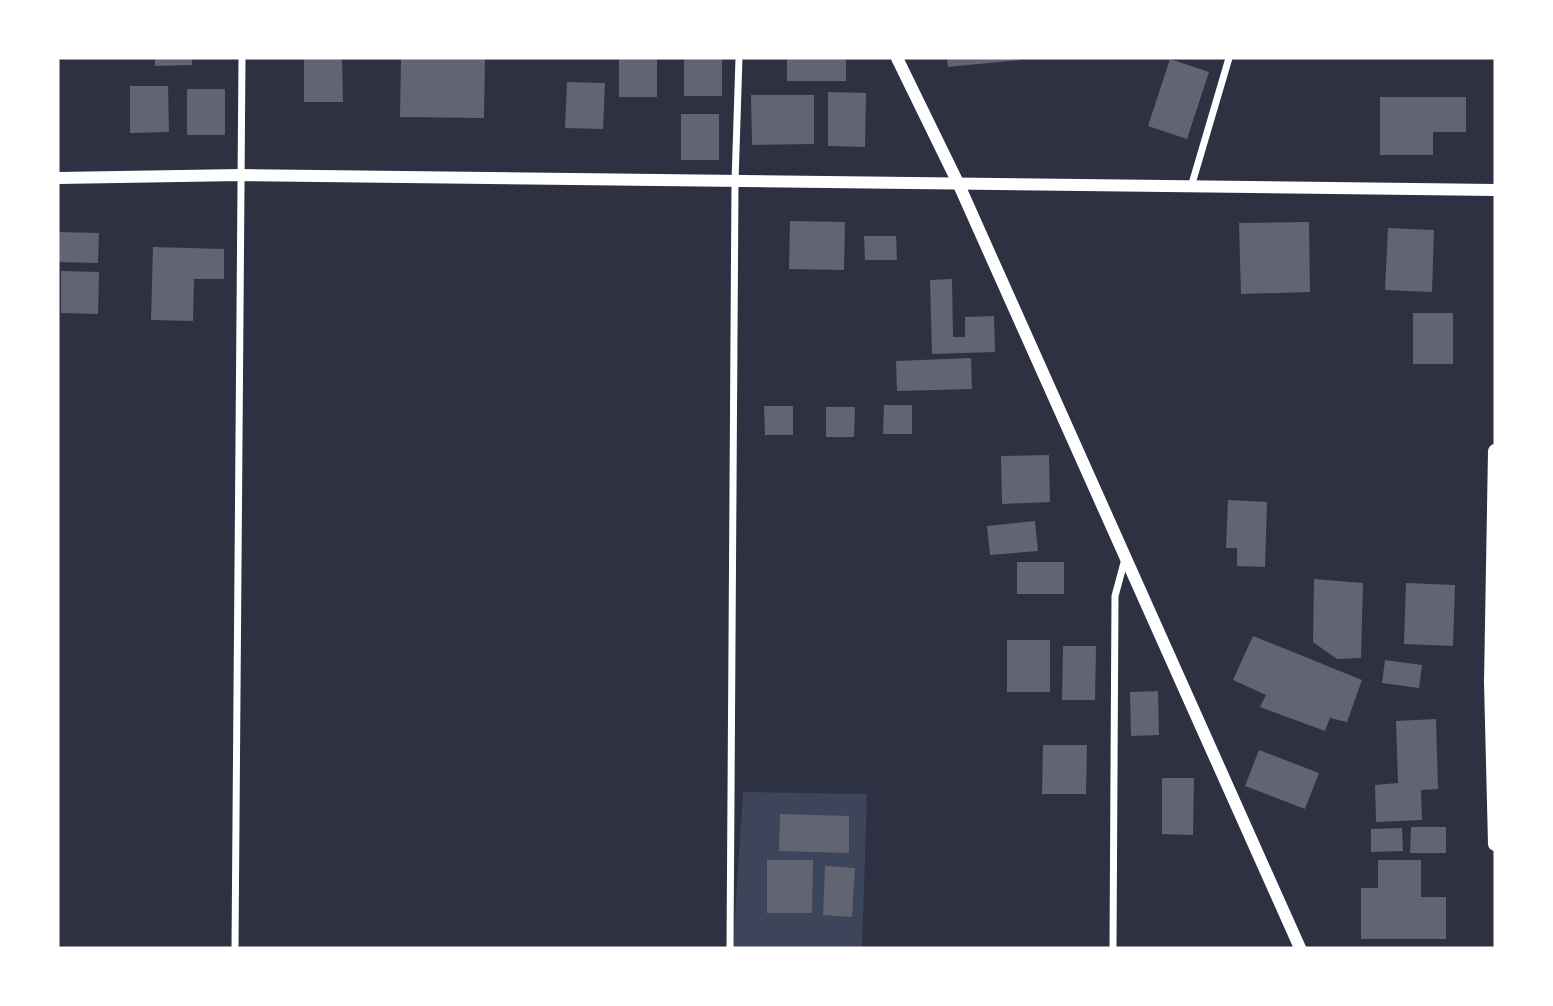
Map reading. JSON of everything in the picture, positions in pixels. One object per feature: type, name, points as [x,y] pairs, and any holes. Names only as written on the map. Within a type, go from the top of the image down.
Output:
[{"type":"main road","points":[[1495,452],[1491,682],[1495,844]]},
{"type":"street","points":[[235,948],[242,58]]},
{"type":"street","points":[[730,948],[738,58]]},
{"type":"street","points":[[897,58],[959,185],[1300,948]]},
{"type":"street","points":[[1190,187],[1229,58]]},
{"type":"street","points":[[58,178],[240,175],[1495,190]]},
{"type":"street","points":[[1113,948],[1115,596],[1125,558]]},
{"type":"shaded area","points":[[743,792],[867,794],[862,948],[733,948]]},
{"type":"building","points":[[155,58],[192,58],[192,65],[155,66]]},
{"type":"building","points":[[304,58],[342,58],[343,102],[304,102]]},
{"type":"building","points":[[401,58],[485,58],[484,118],[400,117]]},
{"type":"building","points":[[619,58],[657,58],[657,97],[619,97]]},
{"type":"building","points":[[684,58],[722,58],[722,96],[684,96]]},
{"type":"building","points":[[787,58],[846,58],[846,81],[787,81]]},
{"type":"building","points":[[947,58],[1020,58],[1020,60],[948,67]]},
{"type":"building","points":[[1170,59],[1209,72],[1187,139],[1148,126]]},
{"type":"building","points":[[567,82],[605,83],[603,129],[565,128]]},
{"type":"building","points":[[130,86],[168,86],[169,132],[130,133]]},
{"type":"building","points":[[187,89],[225,89],[225,135],[187,135]]},
{"type":"building","points":[[828,92],[866,93],[865,147],[828,146]]},
{"type":"building","points":[[751,95],[814,95],[814,144],[752,145]]},
{"type":"building","points":[[1380,97],[1466,97],[1466,132],[1433,132],[1433,155],[1380,155]]},
{"type":"building","points":[[681,114],[719,114],[719,160],[681,160]]},
{"type":"building","points":[[790,221],[845,222],[844,270],[789,269]]},
{"type":"building","points":[[1309,222],[1310,292],[1241,294],[1239,223]]},
{"type":"building","points":[[1388,228],[1434,230],[1432,292],[1385,290]]},
{"type":"building","points":[[58,232],[99,233],[98,263],[58,262]]},
{"type":"building","points":[[864,236],[896,236],[897,260],[865,260]]},
{"type":"building","points":[[153,247],[224,249],[224,279],[194,279],[193,321],[151,320]]},
{"type":"building","points":[[61,271],[99,272],[98,314],[61,313]]},
{"type":"building","points":[[952,279],[953,337],[965,337],[965,317],[994,316],[995,352],[932,354],[930,280]]},
{"type":"building","points":[[1413,313],[1453,313],[1453,364],[1413,364]]},
{"type":"building","points":[[971,358],[972,389],[897,391],[896,361]]},
{"type":"building","points":[[884,405],[912,405],[912,434],[883,434]]},
{"type":"building","points":[[764,406],[793,406],[793,435],[765,435]]},
{"type":"building","points":[[826,407],[855,407],[854,437],[826,437]]},
{"type":"building","points":[[1049,455],[1050,502],[1002,504],[1001,456]]},
{"type":"building","points":[[1228,500],[1267,502],[1265,567],[1237,566],[1237,548],[1226,548]]},
{"type":"building","points":[[1035,521],[1038,551],[990,555],[987,526]]},
{"type":"building","points":[[1017,562],[1064,562],[1064,594],[1017,594]]},
{"type":"building","points":[[1314,579],[1363,583],[1361,658],[1337,659],[1313,642]]},
{"type":"building","points":[[1406,583],[1455,585],[1453,646],[1404,644]]},
{"type":"building","points":[[1253,636],[1362,680],[1347,722],[1330,718],[1325,731],[1260,707],[1266,695],[1233,680]]},
{"type":"building","points":[[1007,640],[1050,640],[1050,692],[1007,692]]},
{"type":"building","points":[[1063,646],[1096,646],[1095,700],[1062,700]]},
{"type":"building","points":[[1385,660],[1422,665],[1419,688],[1382,683]]},
{"type":"building","points":[[1158,691],[1159,735],[1131,736],[1130,692]]},
{"type":"building","points":[[1436,719],[1438,789],[1421,790],[1422,820],[1376,822],[1375,785],[1398,783],[1396,721]]},
{"type":"building","points":[[1043,745],[1087,745],[1086,794],[1042,794]]},
{"type":"building","points":[[1259,750],[1319,773],[1305,809],[1245,786]]},
{"type":"building","points":[[1162,778],[1194,778],[1193,835],[1162,834]]},
{"type":"building","points":[[780,814],[849,816],[849,853],[779,851]]},
{"type":"building","points":[[1411,827],[1446,827],[1446,853],[1410,853]]},
{"type":"building","points":[[1402,828],[1403,851],[1371,852],[1371,829]]},
{"type":"building","points":[[767,860],[813,860],[812,913],[767,913]]},
{"type":"building","points":[[1378,860],[1421,860],[1421,897],[1446,897],[1446,939],[1361,939],[1361,888],[1378,888]]},
{"type":"building","points":[[825,866],[855,868],[852,917],[823,915]]}]
